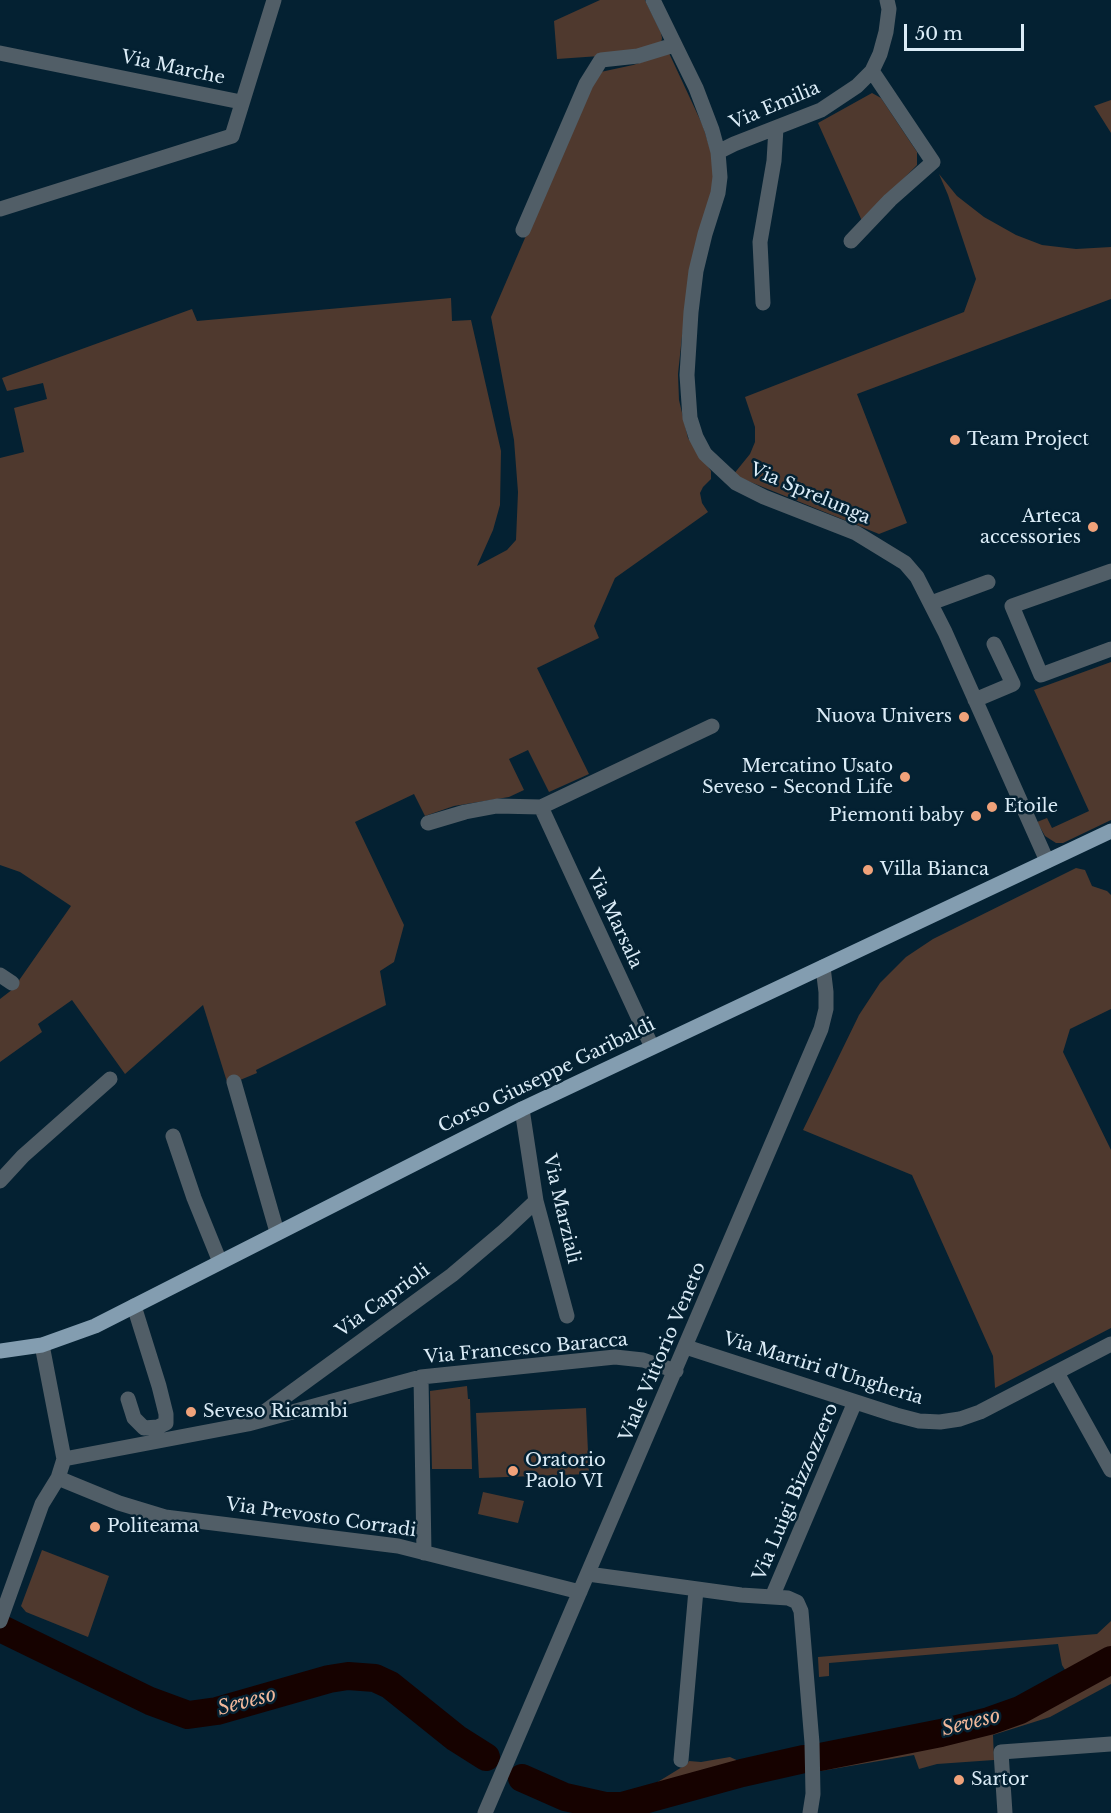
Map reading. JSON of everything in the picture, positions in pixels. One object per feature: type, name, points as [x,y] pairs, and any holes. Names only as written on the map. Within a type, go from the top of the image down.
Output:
[{"type":"main road","name":"Corso Giuseppe Garibaldi","points":[[0,1351],[42,1345],[73,1335],[522,1109],[1111,831]]},
{"type":"street","points":[[241,102],[274,0]]},
{"type":"street","name":"Via Sprelunga","points":[[653,0],[696,88],[718,152],[720,177],[718,193],[696,271],[689,335],[688,401],[696,437],[705,454],[736,483],[764,497],[856,533],[897,558],[917,577],[931,603],[1047,861]]},
{"type":"street","points":[[851,241],[890,200],[933,162],[872,71],[886,33],[889,9],[887,0]]},
{"type":"street","points":[[522,230],[586,84],[601,60],[638,56],[674,45]]},
{"type":"street","name":"Via Marche","points":[[0,52],[241,102],[232,136],[0,209]]},
{"type":"street","name":"Via Emilia","points":[[718,152],[821,110],[838,101],[872,71]]},
{"type":"street","points":[[763,303],[760,242],[774,161],[776,128]]},
{"type":"street","points":[[1111,571],[1012,606],[1041,675],[1111,649]]},
{"type":"street","points":[[931,603],[988,582]]},
{"type":"street","points":[[975,700],[1013,684],[994,644]]},
{"type":"street","points":[[428,823],[465,812],[497,806],[541,807],[712,726]]},
{"type":"street","name":"Via Marsala","points":[[541,807],[652,1047]]},
{"type":"street","name":"Viale Vittorio Veneto","points":[[485,1813],[821,1029],[826,1009],[823,967]]},
{"type":"street","points":[[0,1181],[23,1156],[110,1079]]},
{"type":"street","points":[[234,1082],[277,1232]]},
{"type":"street","name":"Via Marziali","points":[[522,1109],[536,1201],[567,1316]]},
{"type":"street","points":[[173,1136],[194,1198],[220,1262]]},
{"type":"street","name":"Via Caprioli","points":[[248,1424],[452,1275],[536,1201]]},
{"type":"street","points":[[128,1399],[138,1425],[144,1428],[158,1427],[166,1423],[159,1386],[134,1306]]},
{"type":"street","name":"Via Martiri d'Ungheria","points":[[686,1347],[919,1421],[950,1420],[980,1412],[1111,1344]]},
{"type":"street","points":[[1,1615],[42,1504],[58,1478],[64,1459],[42,1345]]},
{"type":"street","name":"Via Francesco Baracca","points":[[64,1459],[248,1424],[421,1377],[615,1358],[643,1360],[676,1371]]},
{"type":"street","points":[[1057,1372],[1111,1470]]},
{"type":"street","points":[[421,1377],[424,1553]]},
{"type":"street","name":"Via Luigi Bizzozzero","points":[[772,1597],[855,1402]]},
{"type":"street","name":"Via Prevosto Corradi","points":[[58,1478],[119,1503],[165,1517],[398,1546],[580,1592]]},
{"type":"street","points":[[588,1574],[696,1590],[793,1599],[801,1611],[812,1743],[813,1794],[810,1813]]},
{"type":"street","points":[[681,1760],[696,1590]]},
{"type":"street","points":[[1005,1813],[1001,1752],[1111,1744]]},
{"type":"shaded area","points":[[600,0],[645,0],[661,33],[661,44],[614,55],[557,59],[554,21]]},
{"type":"shaded area","points":[[669,53],[703,126],[711,152],[714,173],[713,189],[682,336],[678,374],[679,400],[688,438],[711,471],[711,479],[700,493],[702,503],[708,512],[615,578],[594,626],[599,638],[537,668],[589,774],[549,792],[528,750],[509,759],[524,790],[509,797],[454,806],[425,816],[414,794],[355,822],[404,925],[394,962],[380,971],[386,1005],[256,1070],[257,1073],[228,1085],[203,1005],[125,1074],[72,1000],[38,1024],[42,1032],[0,1062],[0,999],[13,989],[71,906],[20,872],[0,865],[0,458],[24,452],[14,408],[47,399],[43,383],[7,391],[2,378],[192,309],[197,321],[451,298],[452,321],[471,320],[501,451],[500,505],[493,530],[477,566],[507,550],[516,540],[518,492],[514,440],[491,317],[596,73],[633,65]]},
{"type":"shaded area","points":[[872,93],[881,98],[917,152],[917,165],[862,221],[818,123]]},
{"type":"shaded area","points":[[1111,100],[1111,133],[1094,106]]},
{"type":"shaded area","points":[[939,174],[957,196],[984,217],[1016,235],[1042,245],[1076,249],[1111,247],[1111,299],[857,394],[907,523],[879,534],[733,475],[750,454],[755,442],[755,427],[745,397],[964,312],[976,279]]},
{"type":"shaded area","points":[[1111,662],[1111,820],[1063,843],[1056,843],[1045,836],[1037,822],[1047,818],[1052,828],[1089,811],[1034,690]]},
{"type":"shaded area","points":[[1076,868],[1085,870],[1092,886],[1107,891],[1111,895],[1111,1009],[1070,1029],[1063,1052],[1111,1150],[1111,1328],[995,1388],[993,1356],[912,1175],[803,1130],[859,1015],[880,983],[906,957],[933,939]]},
{"type":"shaded area","points":[[467,1386],[468,1399],[470,1399],[472,1469],[432,1469],[430,1391]]},
{"type":"shaded area","points":[[586,1408],[589,1474],[479,1478],[476,1413]]},
{"type":"shaded area","points":[[483,1492],[524,1501],[518,1523],[478,1514]]},
{"type":"shaded area","points":[[42,1550],[109,1576],[88,1637],[26,1612],[21,1606]]},
{"type":"shaded area","points":[[1111,1621],[1111,1649],[1067,1673],[1062,1665],[1058,1644],[829,1663],[829,1676],[819,1677],[818,1657],[1097,1634]]},
{"type":"shaded area","points":[[1111,1672],[1111,1684],[1050,1717],[993,1735],[994,1760],[937,1764],[919,1769],[914,1755],[821,1771],[821,1768],[938,1745],[1013,1725]]},
{"type":"shaded area","points":[[730,1757],[743,1763],[636,1790],[656,1783],[689,1761],[701,1762]]},
{"type":"waterway","name":"Seveso","points":[[0,1628],[150,1701],[188,1715],[217,1711],[329,1679],[348,1676],[375,1678],[390,1685],[456,1738],[486,1757]]},
{"type":"waterway","name":"Seveso","points":[[820,1757],[989,1721],[1020,1710],[1111,1660]]},
{"type":"waterway","name":"Seveso","points":[[522,1778],[565,1797],[605,1806],[622,1806],[742,1773],[804,1759]]},
{"type":"place","name":"Team Project","points":[[955,440]]},
{"type":"place","name":"Arteca accessories","points":[[1093,527]]},
{"type":"place","name":"Nuova Univers","points":[[964,717]]},
{"type":"place","name":"Mercatino Usato Seveso - Second Life","points":[[905,777]]},
{"type":"place","name":"Etoile","points":[[992,807]]},
{"type":"place","name":"Piemonti baby","points":[[976,816]]},
{"type":"place","name":"Villa Bianca","points":[[868,870]]},
{"type":"place","name":"Seveso Ricambi","points":[[191,1412]]},
{"type":"place","name":"Oratorio Paolo VI","points":[[513,1471]]},
{"type":"place","name":"Politeama","points":[[95,1527]]},
{"type":"place","name":"Sartor","points":[[959,1780]]}]
